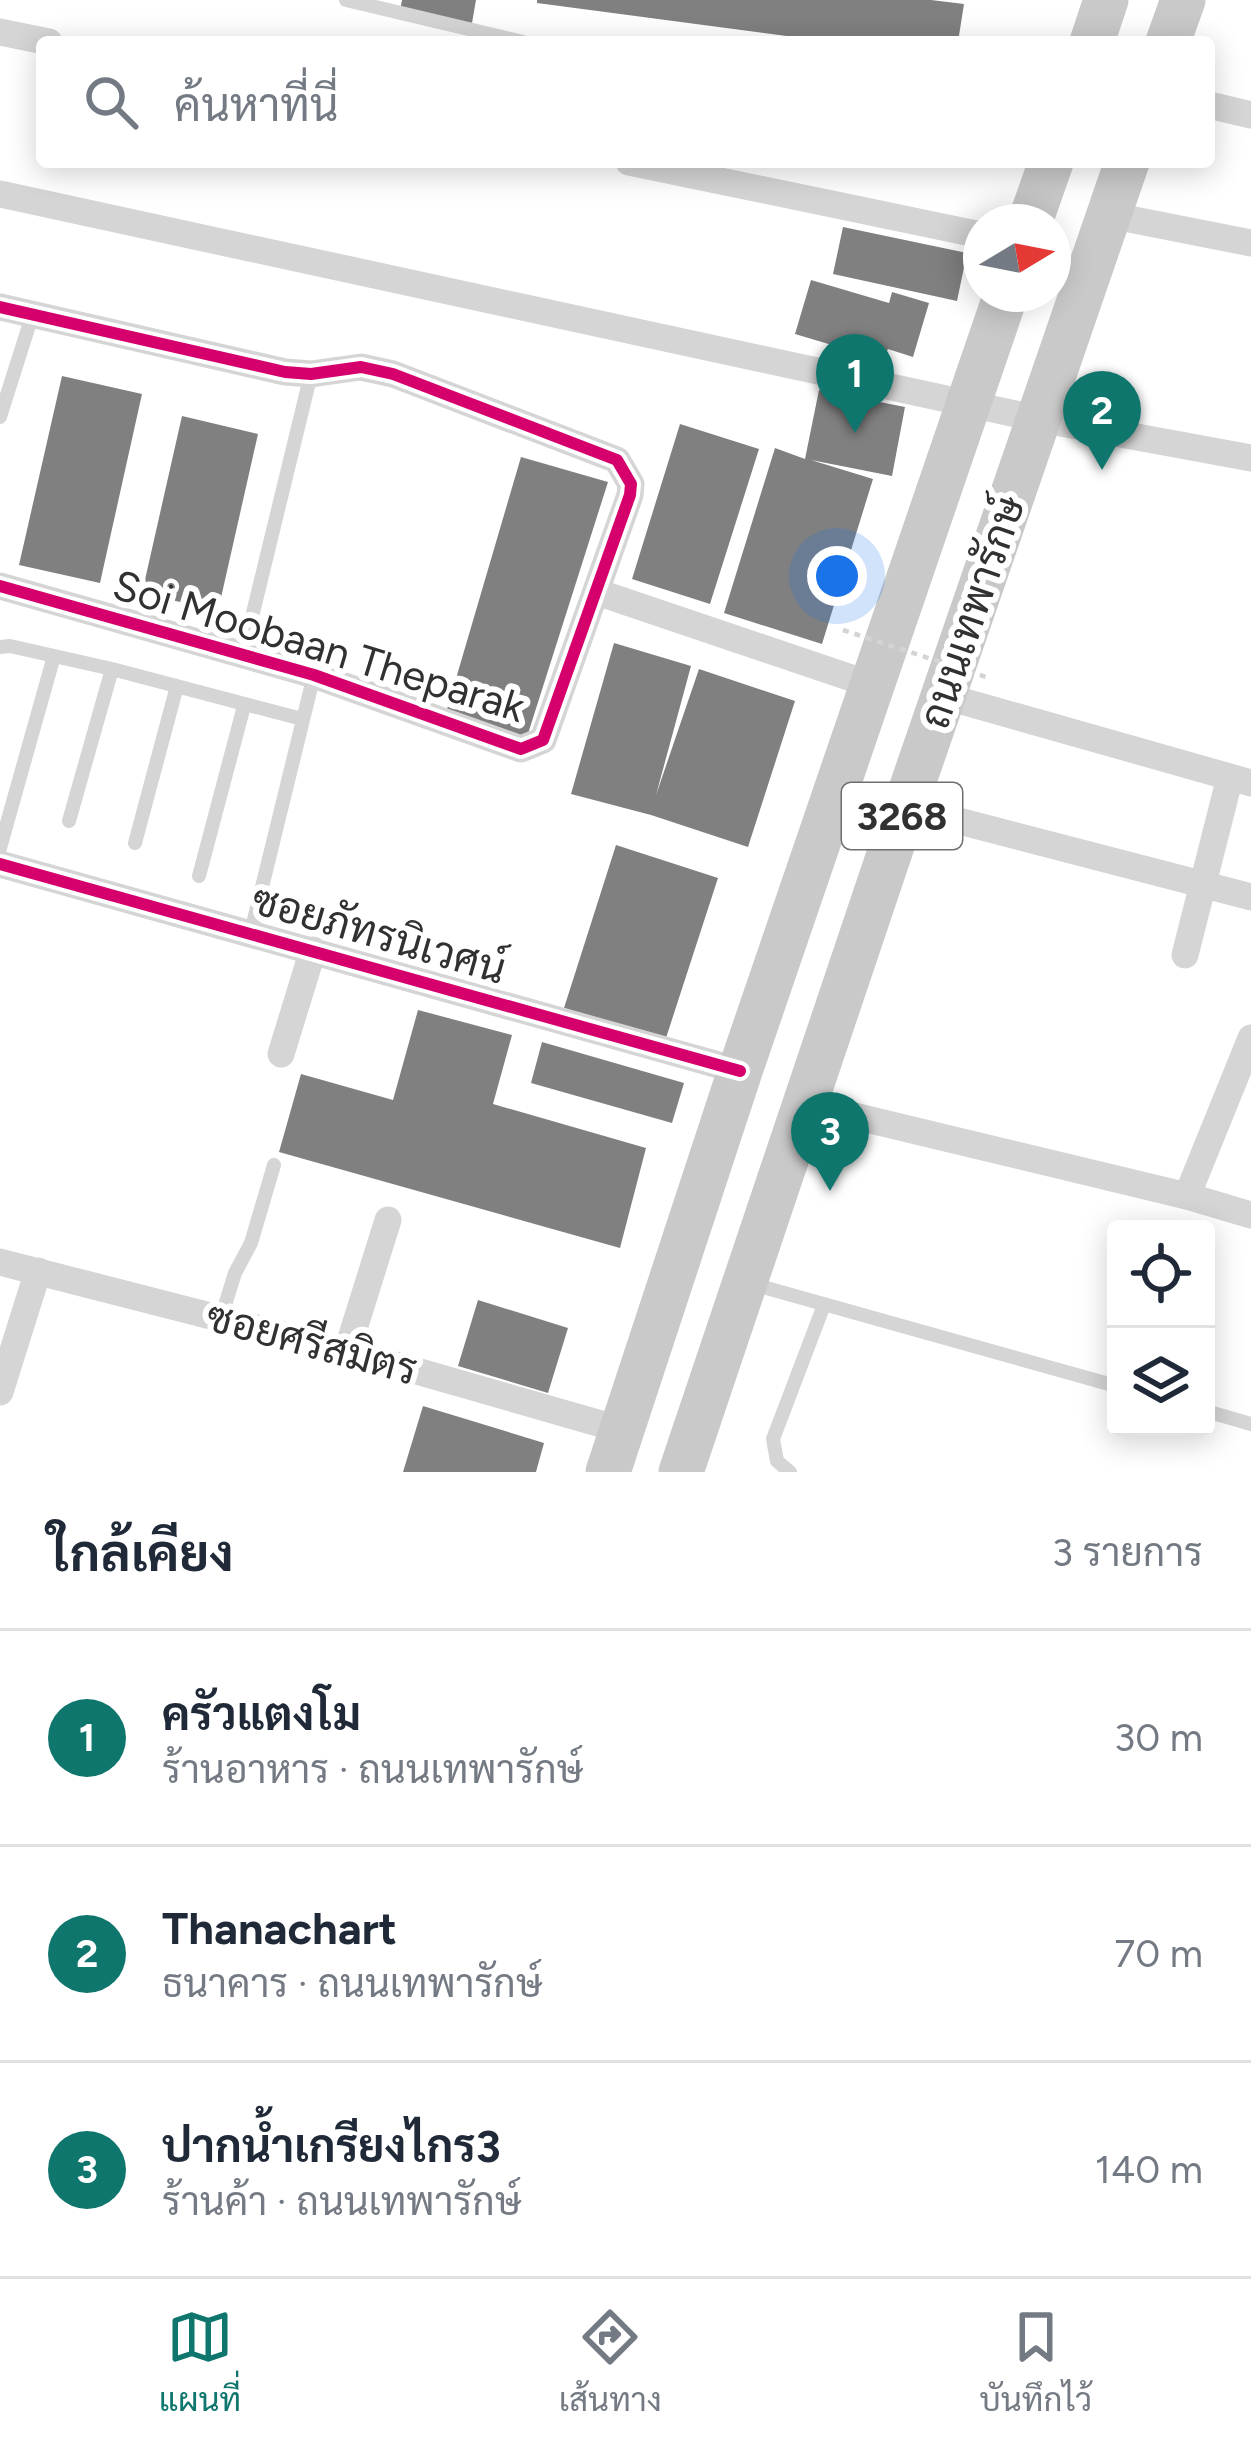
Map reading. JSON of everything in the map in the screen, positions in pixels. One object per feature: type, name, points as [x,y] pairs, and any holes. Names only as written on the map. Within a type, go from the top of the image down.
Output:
[{"type":"main road","points":[[1094,36],[1106,0]]},
{"type":"main road","points":[[1170,36],[1184,0]]},
{"type":"main road","points":[[1036,204],[1049,168]]},
{"type":"main road","name":"ถนนเทพารักษ์","points":[[681,1472],[1125,168]]},
{"type":"main road","name":"ถนนเทพารักษ์","points":[[615,1451],[1000,312]]},
{"type":"street","points":[[0,32],[36,39]]},
{"type":"street","points":[[1215,106],[1251,115]]},
{"type":"street","points":[[658,168],[963,231]]},
{"type":"street","points":[[0,194],[1039,419],[1251,458]]},
{"type":"street","points":[[1109,215],[1251,243]]},
{"type":"street","name":"Soi Moobaan Theparak","points":[[0,307],[285,372],[311,374],[361,367],[393,374],[617,460],[631,484],[598,592],[543,740],[521,749],[314,675],[0,586]]},
{"type":"street","points":[[598,592],[872,685]]},
{"type":"street","points":[[944,696],[1241,780],[1203,884],[1185,955]]},
{"type":"street","points":[[904,807],[1251,897]]},
{"type":"street","name":"ซอยภัทรนิเวศน์","points":[[0,864],[740,1071]]},
{"type":"street","points":[[281,1054],[313,950]]},
{"type":"street","points":[[1187,1196],[1251,1038]]},
{"type":"street","points":[[804,1104],[1251,1215]]},
{"type":"street","points":[[347,1352],[388,1220]]},
{"type":"street","name":"ซอยศรีสมิตร","points":[[0,1262],[347,1352],[615,1451]]},
{"type":"street","points":[[0,1392],[38,1271]]},
{"type":"lane","points":[[346,0],[498,36]]},
{"type":"lane","points":[[0,417],[32,316]]},
{"type":"lane","points":[[243,654],[311,374]]},
{"type":"lane","points":[[0,647],[112,669],[302,719]]},
{"type":"lane","points":[[0,848],[54,656]]},
{"type":"lane","points":[[69,821],[112,669]]},
{"type":"lane","points":[[251,932],[314,675]]},
{"type":"lane","points":[[135,844],[176,686]]},
{"type":"lane","points":[[199,876],[244,706]]},
{"type":"lane","points":[[221,1318],[235,1273],[251,1243],[274,1165]]},
{"type":"lane","points":[[744,1282],[1107,1384]]},
{"type":"lane","points":[[790,1472],[777,1460],[773,1439],[824,1305]]},
{"type":"lane","points":[[1215,1414],[1251,1424]]},
{"type":"path","points":[[844,630],[988,677]]},
{"type":"building","points":[[402,0],[476,0],[472,23],[400,11]]},
{"type":"building","points":[[931,0],[964,4],[959,36],[787,36],[537,3]]},
{"type":"building","points":[[843,227],[963,252],[957,301],[833,274]]},
{"type":"building","points":[[811,280],[889,303],[892,292],[929,303],[913,357],[888,349],[882,360],[795,334]]},
{"type":"building","points":[[62,376],[142,394],[100,583],[19,565]]},
{"type":"building","points":[[819,390],[905,407],[892,476],[811,460],[873,479],[822,644],[724,613],[775,448],[805,459]]},
{"type":"building","points":[[182,416],[258,434],[218,611],[142,593]]},
{"type":"building","points":[[680,424],[759,449],[710,604],[632,579]]},
{"type":"building","points":[[521,457],[608,482],[526,740],[445,716]]},
{"type":"building","points":[[614,643],[691,666],[656,795],[699,669],[795,701],[748,847],[571,794]]},
{"type":"building","points":[[616,845],[718,878],[665,1041],[564,1008]]},
{"type":"building","points":[[418,1010],[512,1035],[493,1104],[646,1148],[620,1248],[279,1152],[301,1074],[393,1100]]},
{"type":"building","points":[[542,1042],[684,1083],[672,1123],[531,1083]]},
{"type":"building","points":[[478,1300],[568,1328],[548,1393],[458,1366]]},
{"type":"building","points":[[423,1406],[544,1443],[536,1472],[403,1472]]},
{"type":"cycle path","points":[[0,307],[285,372],[311,374],[361,367],[393,374],[617,460],[631,484],[543,740],[521,749],[314,675],[0,586]]},
{"type":"cycle path","points":[[0,864],[740,1071]]},
{"type":"place","name":"ครัวแตงโม","points":[[855,433]]},
{"type":"place","name":"Thanachart","points":[[1102,470]]},
{"type":"place","name":"ปากน้ำเกรียงไกร3","points":[[830,1191]]}]
